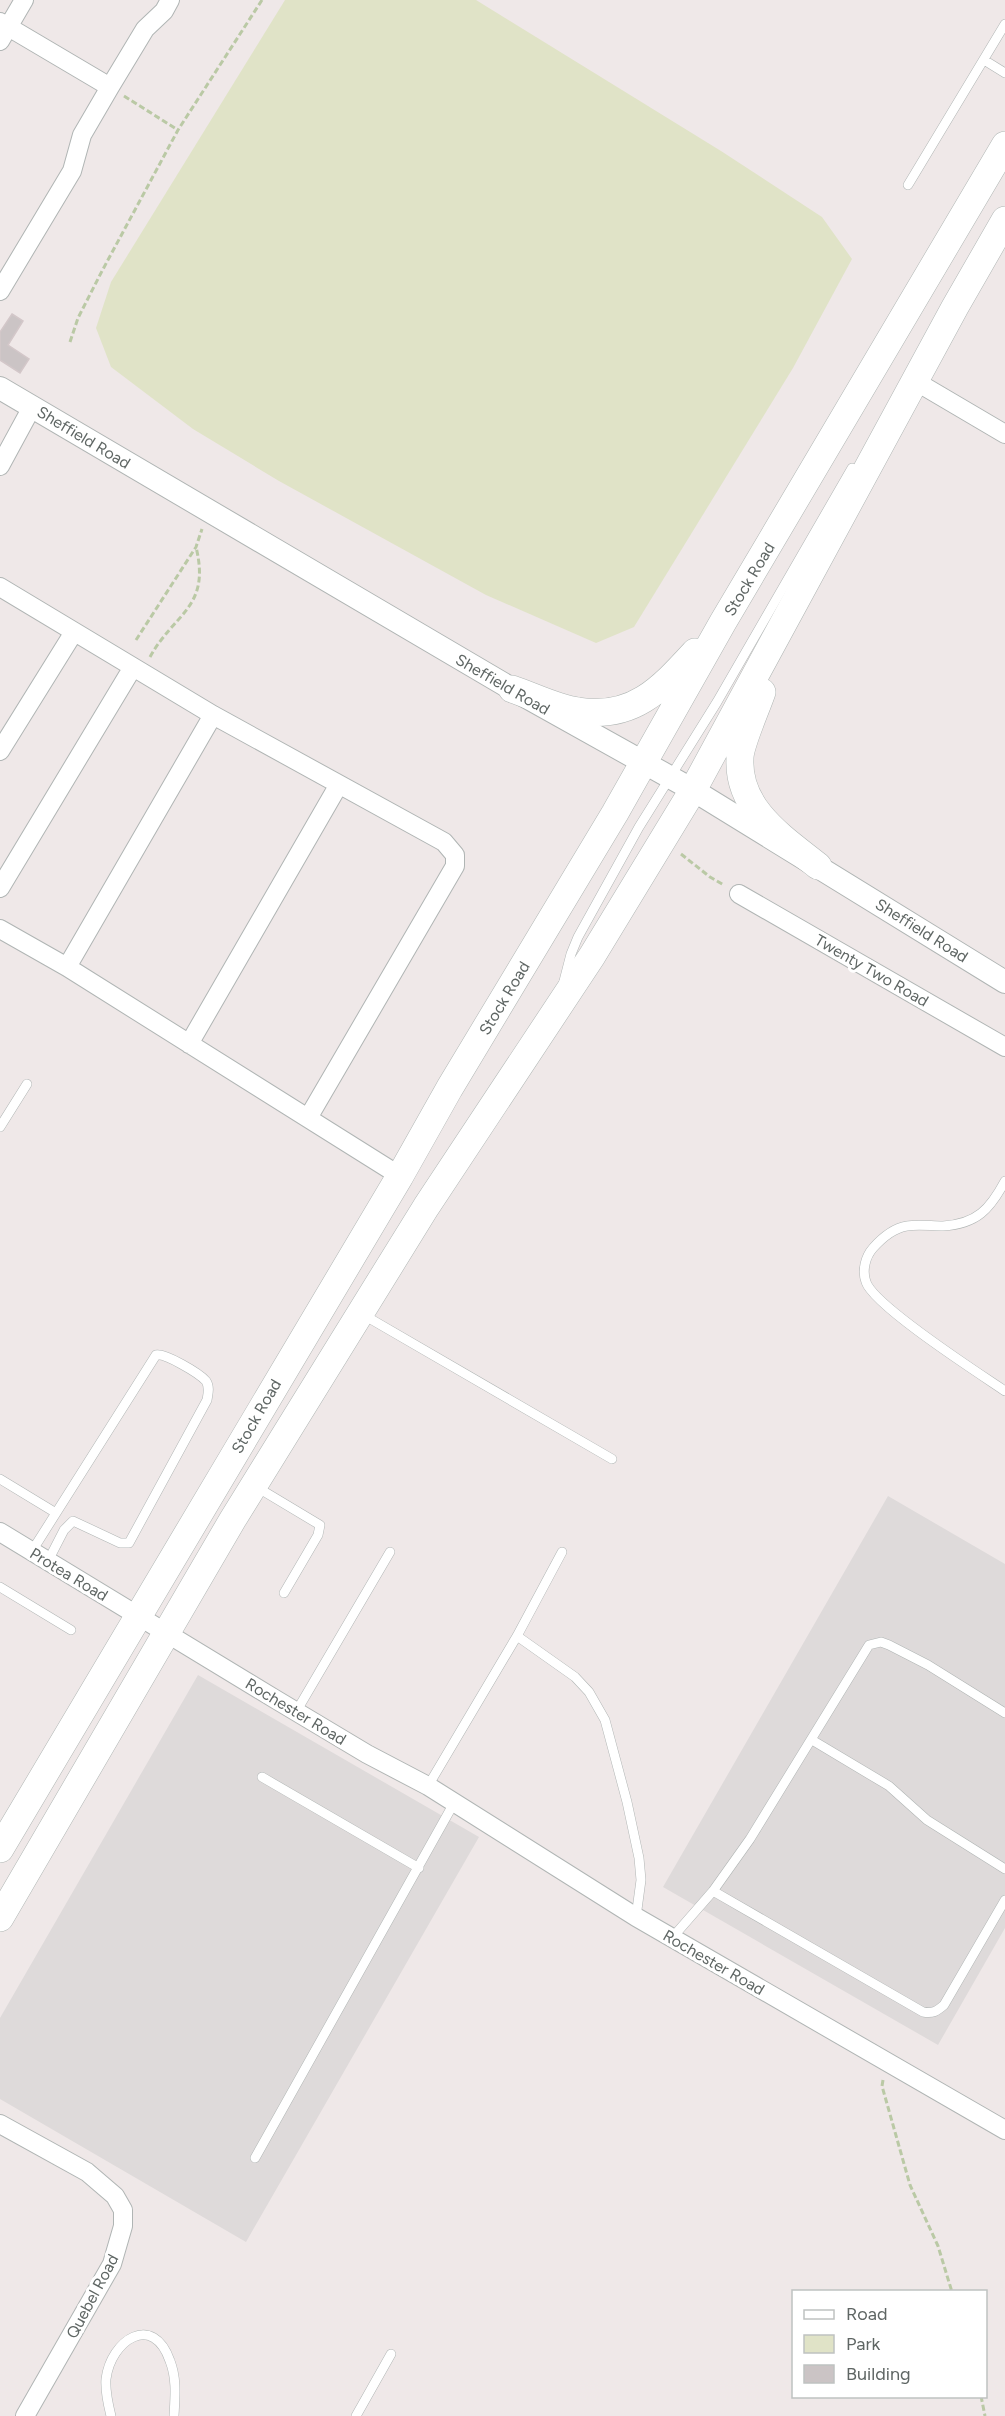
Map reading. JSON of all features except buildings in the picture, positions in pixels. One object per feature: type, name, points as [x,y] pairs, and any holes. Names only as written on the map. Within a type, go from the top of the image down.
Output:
[{"type":"main road","name":"Stock Road","points":[[0,1849],[400,1176],[449,1089],[644,762],[723,622],[1005,145]]},
{"type":"main road","name":"Stock Road","points":[[0,1918],[165,1634],[360,1313],[426,1208],[592,956],[693,790],[784,625],[910,379],[1005,220]]},
{"type":"main road","points":[[512,689],[576,711],[600,713],[624,710],[658,690],[723,622]]},
{"type":"main road","points":[[784,625],[740,756],[742,783],[750,802],[764,820],[818,866]]},
{"type":"street","points":[[24,0],[3,30],[110,87]]},
{"type":"street","points":[[0,291],[72,171],[82,135],[110,87],[145,29],[164,11],[170,0]]},
{"type":"street","points":[[910,379],[1005,434]]},
{"type":"street","name":"Sheffield Road","points":[[0,388],[512,689],[693,790],[1005,982]]},
{"type":"street","points":[[0,466],[32,407]]},
{"type":"street","points":[[0,587],[213,715],[338,786],[444,842],[455,855],[455,866],[308,1118]]},
{"type":"street","points":[[0,752],[74,632]]},
{"type":"street","points":[[0,888],[137,670]]},
{"type":"street","points":[[67,967],[213,715]]},
{"type":"street","points":[[189,1044],[338,786]]},
{"type":"street","name":"Twenty Two Road","points":[[739,894],[1005,1047]]},
{"type":"street","points":[[0,929],[67,967],[400,1176]]},
{"type":"street","name":"Protea Road","points":[[1,1535],[40,1556],[165,1634]]},
{"type":"street","name":"Rochester Road","points":[[165,1634],[296,1712],[428,1786],[636,1917],[1005,2130]]},
{"type":"street","name":"Quebel Road","points":[[0,2124],[87,2172],[115,2196],[123,2210],[123,2226],[112,2264],[25,2416]]},
{"type":"lane","points":[[908,185],[1005,24]]},
{"type":"lane","points":[[984,60],[1005,72]]},
{"type":"lane","points":[[559,1006],[571,954],[578,937],[639,827],[717,702],[859,458]]},
{"type":"lane","points":[[0,1127],[27,1084]]},
{"type":"lane","points":[[1005,1181],[991,1204],[978,1217],[945,1226],[905,1226],[882,1239],[871,1250],[864,1269],[865,1282],[878,1298],[938,1347],[1005,1391]]},
{"type":"lane","points":[[360,1313],[612,1459]]},
{"type":"lane","points":[[156,1356],[166,1356],[205,1380],[209,1391],[207,1400],[129,1543],[120,1544],[73,1521],[40,1556],[56,1513],[156,1356]]},
{"type":"lane","points":[[0,1479],[56,1513]]},
{"type":"lane","points":[[254,1486],[320,1525],[318,1535],[284,1593]]},
{"type":"lane","points":[[296,1712],[390,1552]]},
{"type":"lane","points":[[428,1786],[517,1636],[562,1552]]},
{"type":"lane","points":[[0,1587],[71,1630]]},
{"type":"lane","points":[[517,1636],[574,1677],[589,1692],[605,1720],[639,1858],[641,1880],[636,1917]]},
{"type":"lane","points":[[672,1938],[713,1891],[750,1839],[869,1645],[880,1642],[928,1665],[1005,1713]]},
{"type":"lane","points":[[812,1740],[889,1786],[927,1820],[1005,1869]]},
{"type":"lane","points":[[262,1777],[418,1868]]},
{"type":"lane","points":[[255,2157],[454,1803]]},
{"type":"lane","points":[[713,1891],[930,2014],[937,2012],[944,2005],[1005,1900]]},
{"type":"lane","points":[[111,2416],[106,2379],[111,2362],[117,2349],[127,2339],[138,2334],[150,2336],[163,2346],[171,2361],[176,2386],[174,2416]]},
{"type":"lane","points":[[356,2416],[391,2354]]},
{"type":"path","points":[[70,342],[78,318],[178,130],[262,0]]},
{"type":"path","points":[[110,87],[178,130]]},
{"type":"path","points":[[136,640],[196,547],[202,527]]},
{"type":"path","points":[[137,670],[163,634],[178,622],[192,603],[198,590],[199,561],[196,547]]},
{"type":"path","points":[[674,849],[710,878],[739,894]]},
{"type":"path","points":[[884,2060],[882,2086],[910,2185],[938,2246],[951,2290]]},
{"type":"path","points":[[981,2398],[985,2416]]},
{"type":"shaded area","points":[[888,1496],[1005,1564],[1005,1928],[938,2045],[663,1887]]},
{"type":"shaded area","points":[[198,1675],[479,1837],[246,2242],[0,2099],[0,2018]]},
{"type":"green space","points":[[285,0],[476,0],[721,151],[822,217],[852,259],[793,368],[634,627],[596,643],[486,595],[279,481],[193,429],[111,367],[96,328],[111,282]]}]
